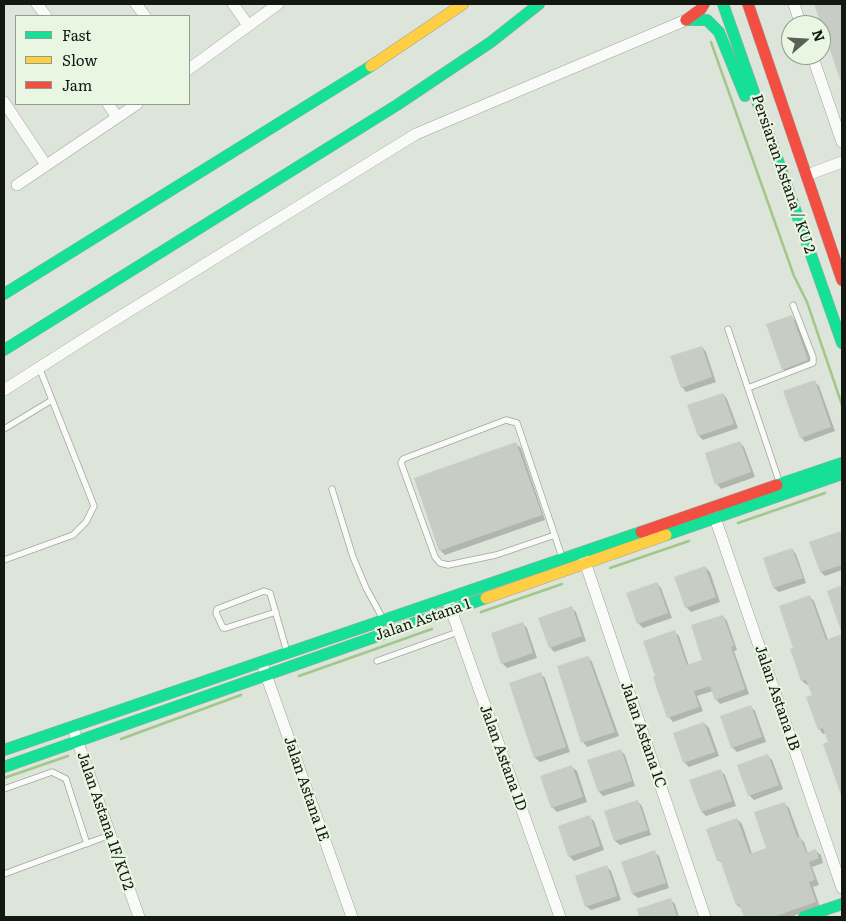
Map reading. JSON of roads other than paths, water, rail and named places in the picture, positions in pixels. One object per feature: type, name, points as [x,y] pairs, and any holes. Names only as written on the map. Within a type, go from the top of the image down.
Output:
[{"type":"main road","points":[[4,294],[387,56],[463,4]]},
{"type":"main road","points":[[4,350],[397,105],[460,64],[539,4]]},
{"type":"main road","points":[[686,20],[701,9],[704,4]]},
{"type":"main road","name":"Persiaran Astana / KU 2","points":[[723,4],[842,344]]},
{"type":"main road","points":[[738,46],[736,20],[737,14],[744,4]]},
{"type":"main road","name":"Persiaran Astana / KU 2","points":[[748,4],[842,280]]},
{"type":"main road","points":[[686,20],[707,20],[719,32],[751,112],[769,135]]},
{"type":"main road","name":"Jalan Astana 1","points":[[4,767],[585,564],[714,513],[782,489],[842,463]]},
{"type":"main road","name":"Jalan Astana 1","points":[[782,489],[842,474]]},
{"type":"main road","name":"Jalan Astana 1","points":[[4,750],[72,725],[563,558],[714,513]]},
{"type":"main road","points":[[804,917],[842,904]]},
{"type":"street","points":[[37,4],[45,15]]},
{"type":"street","points":[[136,4],[144,15]]},
{"type":"street","points":[[233,4],[248,25]]},
{"type":"street","points":[[190,68],[278,4]]},
{"type":"street","points":[[4,390],[416,134],[686,20]]},
{"type":"street","points":[[815,65],[842,142]]},
{"type":"street","points":[[4,102],[46,165]]},
{"type":"street","points":[[109,105],[117,117]]},
{"type":"street","points":[[17,185],[135,105]]},
{"type":"street","points":[[807,175],[842,162]]},
{"type":"street","name":"Jalan Astana 1B","points":[[714,513],[841,880]]},
{"type":"street","name":"Jalan Astana 1C","points":[[581,552],[705,917]]},
{"type":"street","name":"Jalan Astana 1D","points":[[447,598],[560,917]]},
{"type":"street","name":"Jalan Astana 1E","points":[[261,661],[352,917]]},
{"type":"street","name":"Jalan Astana 1F/KU2","points":[[72,725],[139,917]]},
{"type":"lane","points":[[748,388],[813,363],[813,357],[793,305]]},
{"type":"lane","points":[[728,330],[782,489]]},
{"type":"lane","points":[[4,560],[73,536],[86,522],[94,506],[40,367]]},
{"type":"lane","points":[[4,429],[52,400]]},
{"type":"lane","points":[[555,535],[496,556],[448,565],[440,563],[435,557],[401,463],[403,459],[506,420],[517,423],[563,558]]},
{"type":"lane","points":[[332,489],[353,557],[366,588],[383,619]]},
{"type":"lane","points":[[276,612],[226,628],[223,628],[216,613],[217,609],[264,591],[270,593],[276,612],[287,652]]},
{"type":"lane","points":[[377,661],[458,632]]},
{"type":"lane","points":[[4,789],[52,772],[66,780],[87,844]]},
{"type":"lane","points":[[4,874],[110,835]]},
{"type":"waterway","points":[[711,42],[794,276],[807,302],[842,405]]},
{"type":"waterway","points":[[738,523],[825,493]]},
{"type":"waterway","points":[[610,568],[689,541]]},
{"type":"waterway","points":[[481,612],[562,584]]},
{"type":"waterway","points":[[299,676],[432,629]]},
{"type":"waterway","points":[[121,739],[241,695]]},
{"type":"waterway","points":[[4,778],[68,756]]}]
